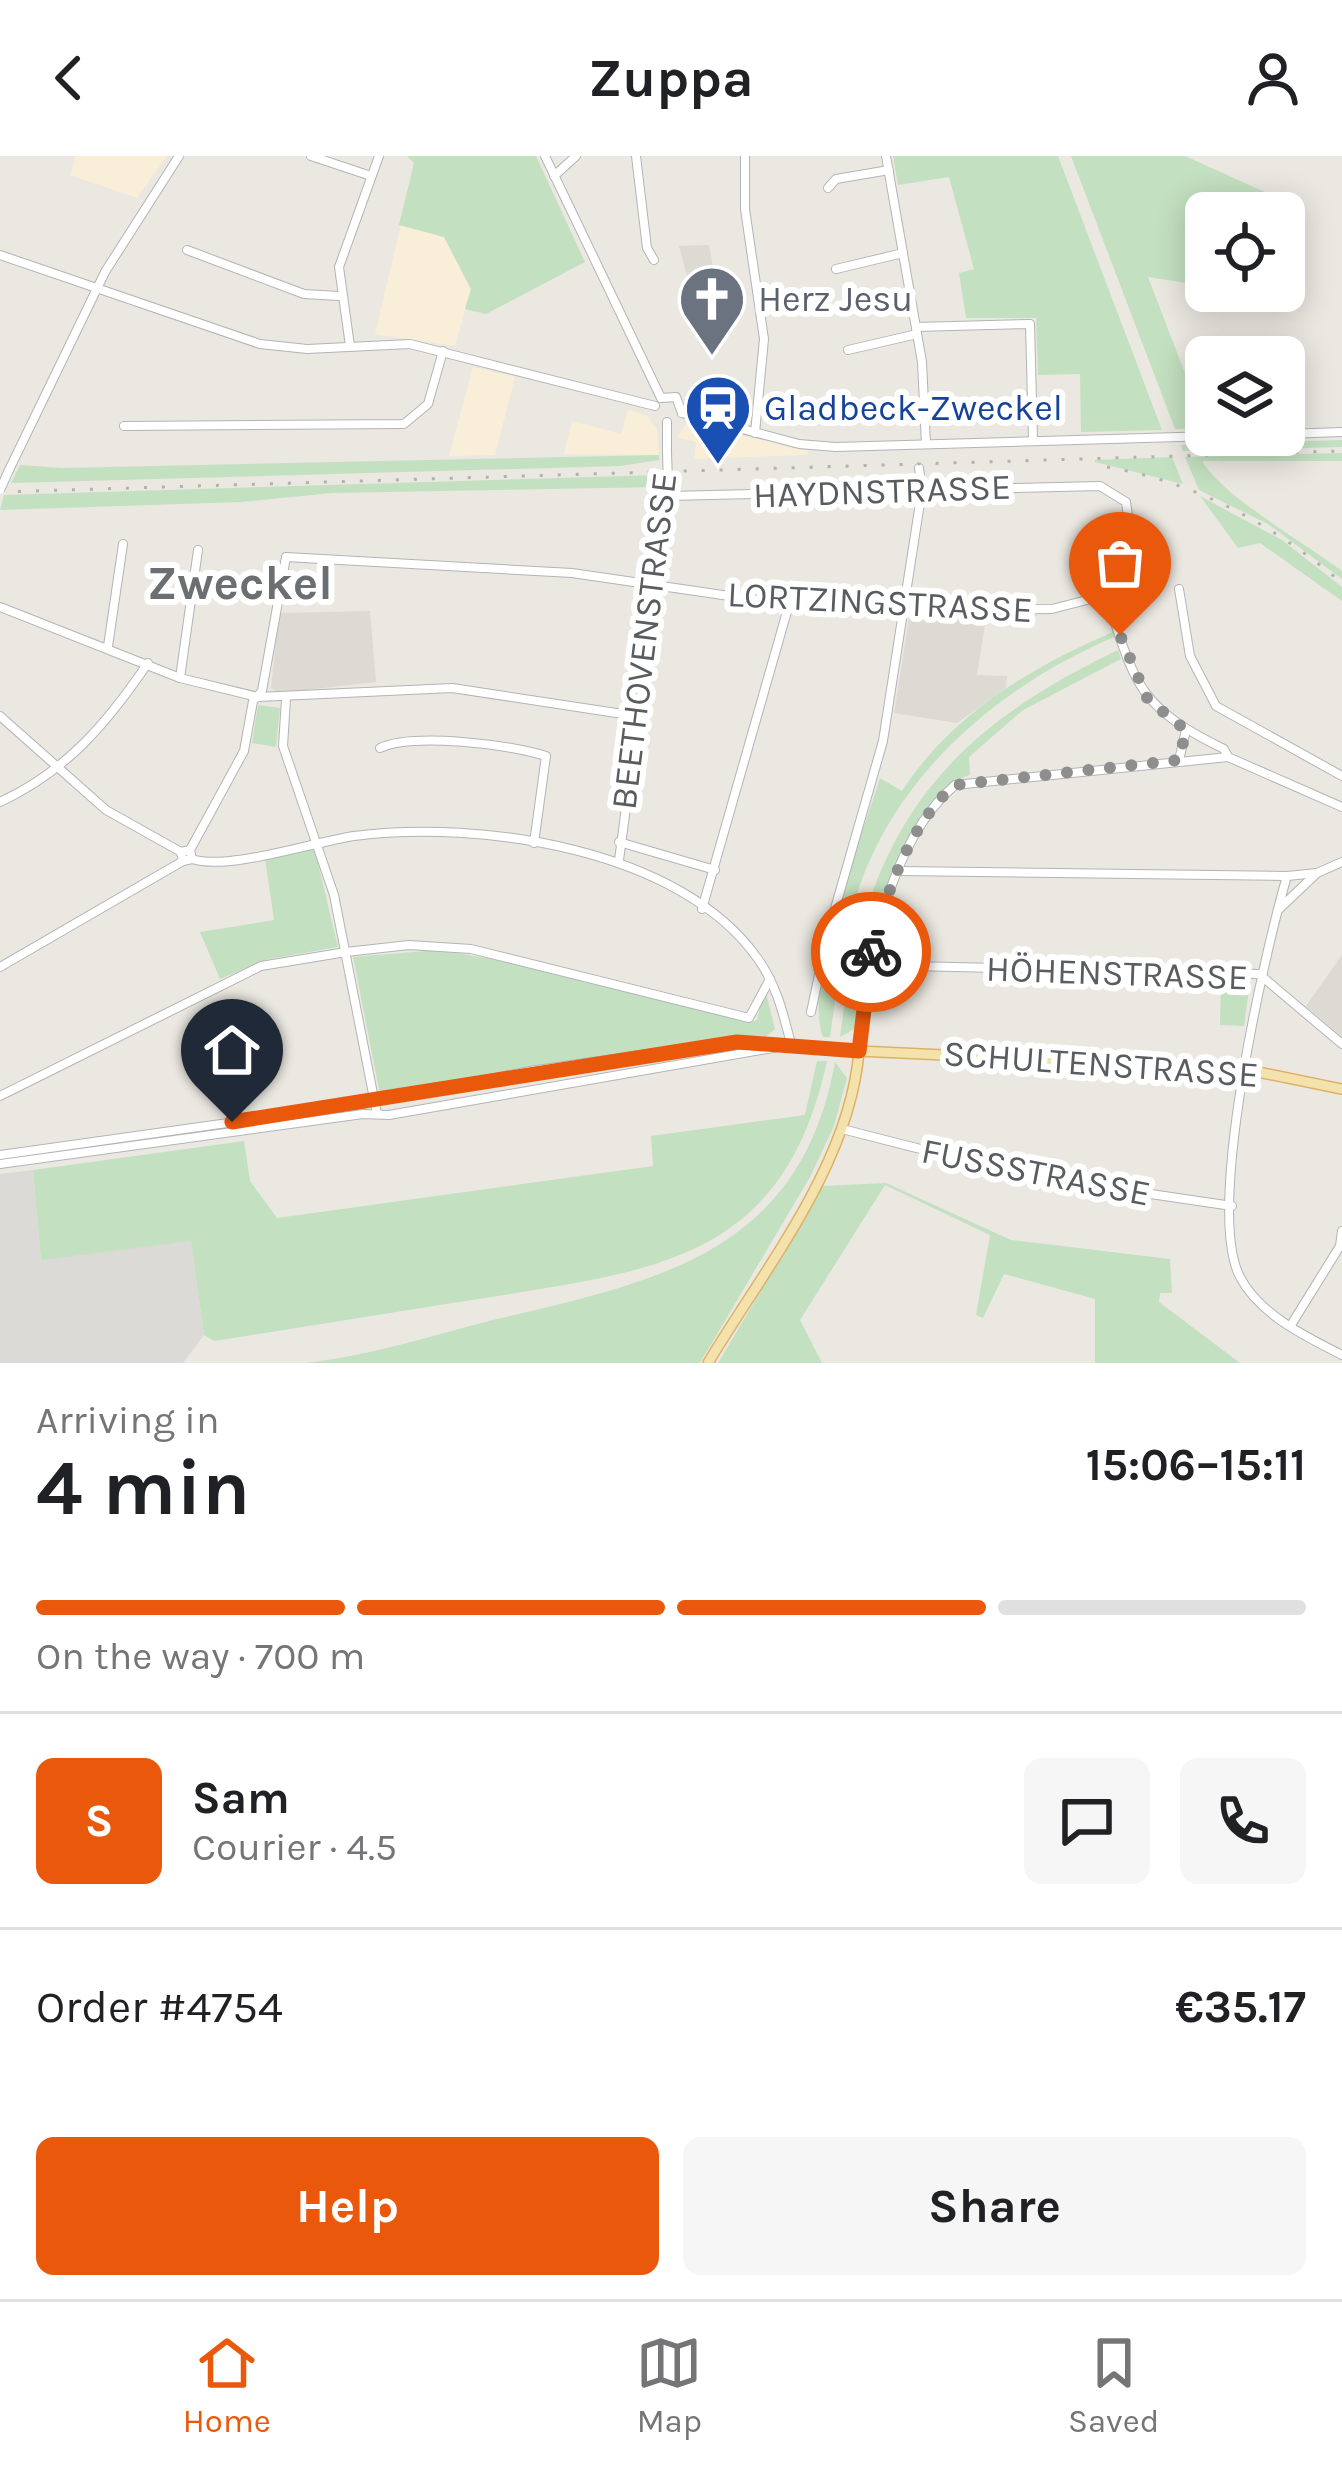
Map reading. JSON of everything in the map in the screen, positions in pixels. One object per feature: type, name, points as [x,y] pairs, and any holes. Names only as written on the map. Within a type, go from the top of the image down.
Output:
[{"type":"main road","name":"SCHULTENSTRASSE","points":[[853,1050],[1243,1069],[1342,1089]]},
{"type":"main road","points":[[708,1363],[847,1130],[853,1050]]},
{"type":"street","points":[[0,490],[96,289],[130,226],[179,156]]},
{"type":"street","points":[[311,156],[371,176]]},
{"type":"street","points":[[350,346],[339,296],[339,267],[379,156]]},
{"type":"street","points":[[545,156],[658,402],[657,416],[667,422],[682,412],[814,446],[1185,437]]},
{"type":"street","points":[[554,176],[576,156]]},
{"type":"street","points":[[636,156],[647,248],[654,260]]},
{"type":"street","points":[[746,156],[745,209],[764,339],[755,433]]},
{"type":"street","points":[[886,156],[916,331],[926,444]]},
{"type":"street","points":[[828,188],[836,179],[889,170]]},
{"type":"street","points":[[187,250],[304,294],[339,296]]},
{"type":"street","points":[[836,269],[903,253]]},
{"type":"street","points":[[0,255],[260,344],[307,349],[383,342],[443,351],[658,402],[676,397],[682,412]]},
{"type":"street","points":[[848,350],[916,331],[1030,324],[1033,442]]},
{"type":"street","points":[[124,426],[404,424],[428,404],[443,351]]},
{"type":"street","name":"BEETHOVENSTRASSE","points":[[619,860],[668,496],[667,422]]},
{"type":"street","points":[[1305,433],[1342,431]]},
{"type":"street","points":[[811,1012],[827,933],[879,756],[922,490],[919,468]]},
{"type":"street","name":"HAYDNSTRASSE","points":[[668,496],[1095,485],[1118,493],[1130,511],[1132,568],[1106,595]]},
{"type":"street","points":[[108,646],[123,544]]},
{"type":"street","points":[[180,678],[198,550]]},
{"type":"street","name":"LORTZINGSTRASSE","points":[[258,697],[286,557],[572,573],[790,601],[865,597],[1006,612],[1084,604],[1106,595]]},
{"type":"street","points":[[1179,589],[1190,656],[1216,706],[1342,776]]},
{"type":"street","points":[[1106,595],[1127,658],[1148,700],[1186,730],[1224,749],[1228,757]]},
{"type":"street","points":[[702,909],[790,601]]},
{"type":"street","points":[[0,607],[180,678],[258,697],[452,688],[636,716]]},
{"type":"street","points":[[0,802],[58,771],[102,726],[148,663]]},
{"type":"street","points":[[0,967],[187,855],[244,751],[258,697]]},
{"type":"street","points":[[286,699],[283,746],[319,842],[377,1114]]},
{"type":"street","points":[[0,716],[106,810],[187,855],[222,860],[319,842],[434,831],[534,843],[619,860],[702,909],[742,940],[770,979],[791,1044]]},
{"type":"street","points":[[1179,760],[1186,730]]},
{"type":"street","points":[[380,748],[394,742],[436,742],[545,756],[534,843]]},
{"type":"street","points":[[0,1160],[376,1102],[585,1062],[737,1042],[853,1050],[869,964],[900,871],[929,815],[960,782],[1228,757],[1342,807]]},
{"type":"street","points":[[619,842],[715,870]]},
{"type":"street","points":[[900,871],[1287,877],[1317,873],[1342,862]]},
{"type":"street","points":[[1277,911],[1317,873]]},
{"type":"street","points":[[1287,877],[1258,974],[1243,1069],[1232,1206],[1239,1274],[1256,1298],[1289,1324],[1342,1355]]},
{"type":"street","points":[[0,1096],[261,966],[346,952],[409,945],[471,949],[749,1018],[770,979]]},
{"type":"street","name":"HÖHENSTRASSE","points":[[869,964],[1258,974],[1342,1044]]},
{"type":"street","points":[[0,1160],[377,1114],[776,1051],[791,1044]]},
{"type":"street","name":"FUSSSTRASSE","points":[[847,1130],[1022,1175],[1232,1206]]},
{"type":"street","points":[[1289,1324],[1341,1247],[1342,1231]]},
{"type":"shaded area","points":[[76,156],[167,156],[137,198],[70,175]]},
{"type":"shaded area","points":[[401,225],[444,237],[471,290],[455,346],[375,334]]},
{"type":"shaded area","points":[[709,245],[718,294],[702,298],[706,305],[696,310],[679,246]]},
{"type":"shaded area","points":[[473,367],[515,377],[495,455],[449,456]]},
{"type":"shaded area","points":[[628,410],[646,415],[657,429],[659,455],[564,454],[572,421],[621,434]]},
{"type":"shaded area","points":[[687,423],[808,451],[808,455],[694,459],[696,442],[677,437]]},
{"type":"shaded area","points":[[370,611],[376,682],[280,693],[271,688],[279,613]]},
{"type":"shaded area","points":[[910,612],[986,618],[977,675],[1007,676],[1006,688],[957,723],[894,713]]},
{"type":"shaded area","points":[[1342,955],[1342,1037],[1306,1006]]},
{"type":"shaded area","points":[[33,1170],[41,1259],[191,1240],[204,1335],[183,1363],[0,1363],[0,1174]]},
{"type":"green space","points":[[407,156],[536,156],[585,262],[486,314],[465,309],[471,289],[444,237],[399,225],[414,163]]},
{"type":"green space","points":[[893,156],[1058,156],[1162,430],[1081,432],[1080,374],[1038,375],[1036,318],[966,318],[959,273],[974,269],[949,177],[898,185]]},
{"type":"green space","points":[[1071,156],[1185,156],[1265,192],[1185,192],[1185,283],[1148,277],[1185,373],[1185,429],[1175,429]]},
{"type":"green space","points":[[1342,440],[1342,447],[1305,448],[1305,441]]},
{"type":"green space","points":[[1342,453],[1342,461],[1202,461],[1246,504],[1342,571],[1342,579],[1268,524],[1199,490],[1185,457]]},
{"type":"green space","points":[[659,455],[659,460],[620,466],[11,483],[20,465],[62,468]]},
{"type":"green space","points":[[1172,457],[1183,484],[1095,462],[1095,460]]},
{"type":"green space","points":[[659,475],[659,487],[332,493],[242,502],[0,510],[4,495]]},
{"type":"green space","points":[[1200,496],[1282,540],[1342,587],[1342,601],[1260,543],[1238,548]]},
{"type":"green space","points":[[1113,632],[1114,637],[1033,680],[995,707],[959,737],[899,808],[858,891],[830,1037],[823,1037],[819,1013],[827,948],[880,778],[902,791],[922,763],[969,716],[1052,661]]},
{"type":"green space","points":[[1118,650],[1121,659],[1023,710],[969,757],[970,775],[945,788],[924,813],[890,885],[856,1028],[840,1037],[868,904],[891,849],[920,801],[957,758],[1001,719]]},
{"type":"green space","points":[[258,705],[280,708],[276,747],[252,743]]},
{"type":"green space","points":[[315,851],[338,947],[269,959],[220,979],[200,932],[274,920],[265,859]]},
{"type":"green space","points":[[438,950],[516,963],[750,1022],[757,1020],[765,989],[775,1029],[767,1036],[525,1067],[380,1094],[353,957]]},
{"type":"green space","points":[[1221,980],[1250,982],[1244,1026],[1220,1025]]},
{"type":"green space","points":[[817,1061],[827,1061],[807,1127],[780,1178],[745,1216],[704,1244],[605,1277],[214,1341],[204,1335],[191,1241],[41,1260],[33,1170],[244,1141],[250,1181],[277,1218],[653,1166],[651,1136],[805,1115]]},
{"type":"green space","points":[[835,1062],[847,1078],[834,1126],[810,1177],[700,1363],[306,1363],[384,1349],[623,1287],[720,1244],[760,1213],[793,1174],[818,1124]]},
{"type":"green space","points":[[886,1183],[1011,1240],[1170,1259],[1172,1293],[1160,1293],[1159,1302],[1240,1363],[1095,1363],[1095,1299],[1004,1274],[983,1318],[976,1315],[990,1235],[885,1185],[800,1320],[822,1363],[718,1363],[823,1186]]},
{"type":"railway","points":[[0,492],[1342,451]]},
{"type":"railway","points":[[1107,467],[1172,483],[1232,509],[1289,543],[1342,583]]},
{"type":"way so far","points":[[871,952],[886,902],[915,839],[955,785],[1179,760],[1186,730],[1161,713],[1138,686],[1120,635]]},
{"type":"place","name":"Herz Jesu","points":[[712,358]]},
{"type":"place","name":"Gladbeck-Zweckel","points":[[718,467]]},
{"type":"district","name":"Zweckel","points":[[240,583]]},
{"type":"route","points":[[232,1122],[363,1105],[558,1066],[737,1042],[859,1051],[871,952]]}]
